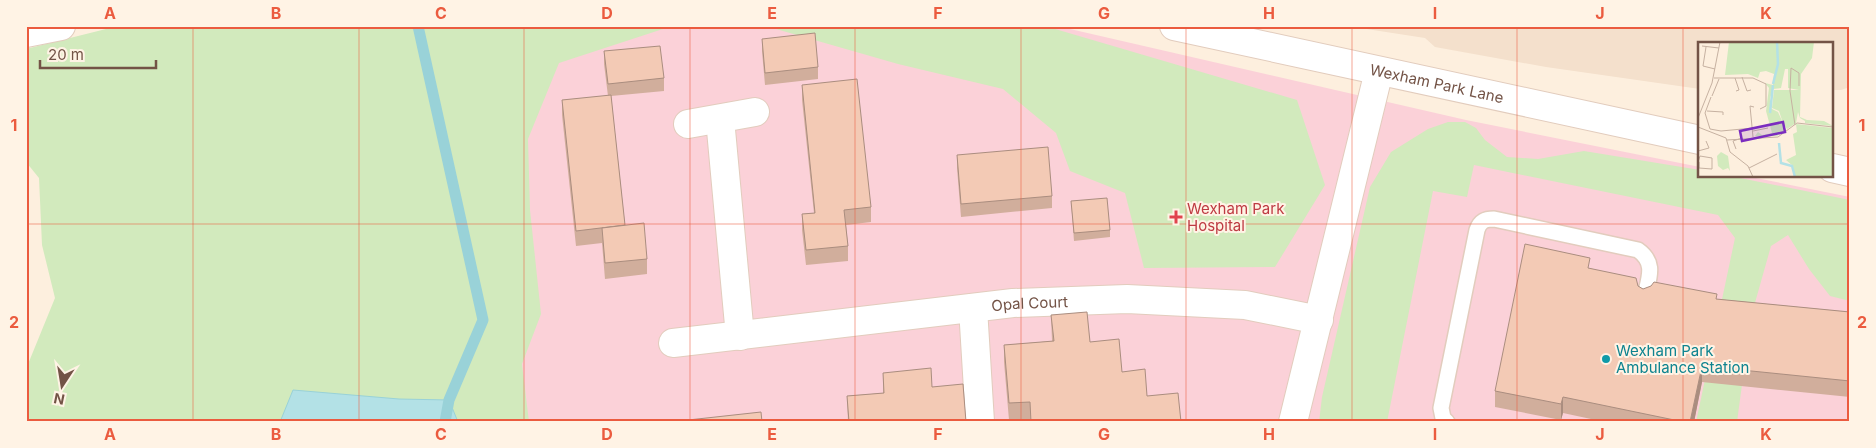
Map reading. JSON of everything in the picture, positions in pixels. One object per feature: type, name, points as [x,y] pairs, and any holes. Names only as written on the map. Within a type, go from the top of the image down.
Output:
[{"type":"street","points":[[26,33],[61,26]]},
{"type":"street","name":"Wexham Park Lane","points":[[1174,26],[1698,140]]},
{"type":"street","points":[[1293,422],[1379,71]]},
{"type":"street","points":[[688,124],[755,112]]},
{"type":"street","points":[[720,119],[740,336]]},
{"type":"street","name":"Opal Court","points":[[673,343],[1013,303],[1127,299],[1245,305],[1319,320]]},
{"type":"street","points":[[973,308],[980,422]]},
{"type":"lane","points":[[1447,422],[1443,418],[1441,408],[1477,230],[1484,220],[1494,219],[1638,250],[1648,260],[1650,267],[1645,296]]},
{"type":"shaded area","name":"Wexham Park Hospital","points":[[505,26],[1057,26],[1466,120],[1698,167],[1698,178],[1756,178],[1850,197],[1850,422],[505,422]]},
{"type":"shaded area","points":[[1347,26],[1850,26],[1850,87],[1834,90],[1834,42],[1698,42],[1698,89],[1546,67],[1435,47],[1425,38]]},
{"type":"green space","points":[[118,26],[1045,26],[1297,100],[1325,185],[1275,267],[1144,268],[1125,193],[1070,171],[1056,133],[1003,89],[898,64],[776,29],[666,28],[559,63],[528,139],[530,210],[541,314],[522,364],[529,422],[26,422],[26,369],[55,298],[42,245],[39,178],[26,162],[26,49]]},
{"type":"green space","points":[[1448,122],[1465,122],[1476,128],[1485,140],[1507,157],[1538,159],[1584,151],[1698,170],[1698,178],[1740,178],[1850,200],[1850,301],[1830,296],[1809,269],[1788,235],[1771,246],[1751,317],[1737,422],[1696,422],[1735,238],[1718,215],[1474,165],[1467,197],[1433,191],[1387,422],[1319,422],[1322,397],[1370,187],[1391,152],[1428,129]]},
{"type":"water","points":[[293,390],[399,399],[449,400],[458,422],[280,422]]},
{"type":"building","points":[[815,33],[818,67],[765,73],[762,39]]},
{"type":"building","points":[[660,46],[664,78],[608,84],[604,51]]},
{"type":"building","points":[[857,79],[871,207],[844,210],[848,246],[806,250],[802,214],[815,213],[802,85]]},
{"type":"building","points":[[611,95],[625,225],[576,231],[562,100]]},
{"type":"building","points":[[1048,147],[1052,196],[961,204],[957,155]]},
{"type":"building","points":[[1107,198],[1110,230],[1074,233],[1071,201]]},
{"type":"building","points":[[644,223],[647,259],[605,263],[602,228]]},
{"type":"building","name":"Wexham Park Ambulance Station","points":[[1525,244],[1590,258],[1588,268],[1636,278],[1638,286],[1643,289],[1651,286],[1654,282],[1717,294],[1716,299],[1850,312],[1850,381],[1702,366],[1690,422],[1563,397],[1561,404],[1495,391]]},
{"type":"building","points":[[1087,312],[1090,342],[1119,339],[1122,372],[1145,369],[1147,396],[1178,393],[1181,422],[1031,422],[1030,402],[1009,403],[1004,345],[1054,341],[1051,315]]},
{"type":"building","points":[[931,368],[932,387],[963,384],[966,422],[849,422],[847,396],[884,393],[883,373]]},
{"type":"building","points":[[761,412],[762,422],[670,422]]},
{"type":"waterway","points":[[418,26],[483,320],[449,400],[445,422]]},
{"type":"place","name":"Wexham Park Hospital","points":[[1176,217]]},
{"type":"place","name":"Wexham Park Ambulance Station","points":[[1606,359]]}]
